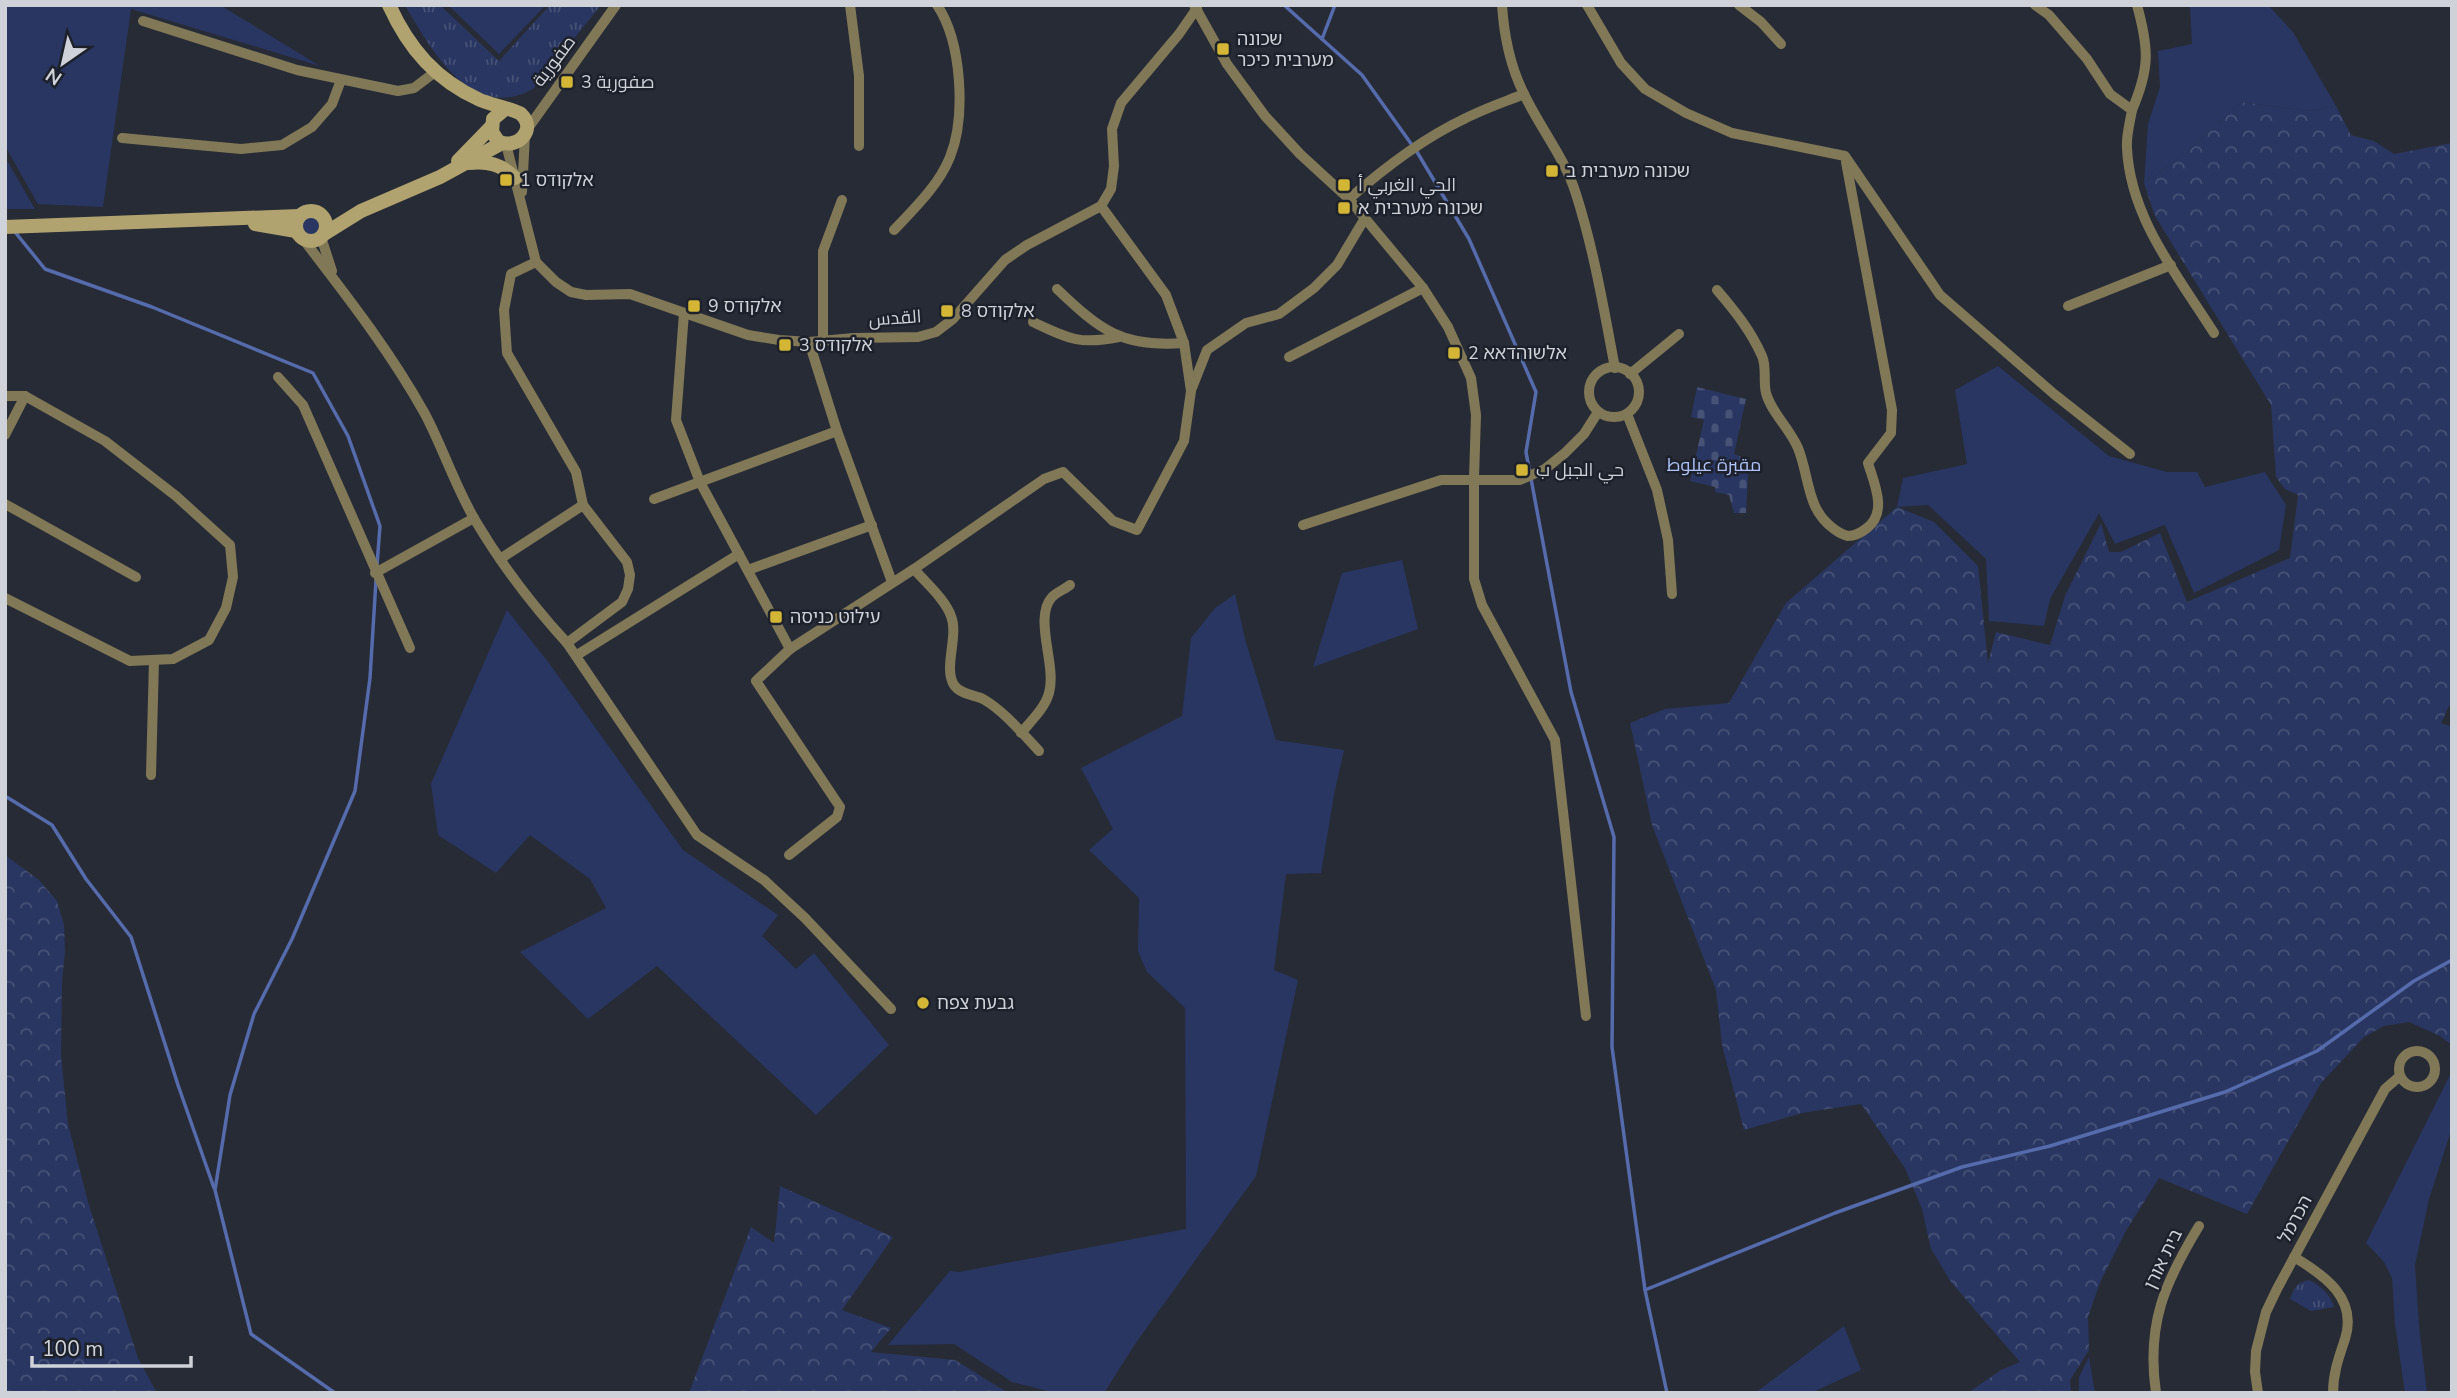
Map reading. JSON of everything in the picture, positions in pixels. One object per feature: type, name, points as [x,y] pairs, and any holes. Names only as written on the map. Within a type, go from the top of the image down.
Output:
[{"type":"main road","points":[[5,227],[230,219],[299,228],[312,241],[361,211],[440,177],[504,144],[517,143],[525,133],[526,121],[510,110],[471,96],[435,72],[407,42],[389,5]]},
{"type":"main road","points":[[471,96],[491,125],[494,137],[504,144]]},
{"type":"main road","points":[[440,177],[475,145],[495,116],[510,110]]},
{"type":"main road","points":[[467,163],[493,163],[502,166],[515,178]]},
{"type":"main road","points":[[299,228],[308,211],[337,214],[361,211]]},
{"type":"main road","points":[[318,213],[324,220],[322,235]]},
{"type":"street","name":"صفورية","points":[[525,133],[615,5]]},
{"type":"street","points":[[850,5],[859,76],[859,146]]},
{"type":"street","points":[[894,230],[923,199],[950,159],[959,127],[957,65],[937,5]]},
{"type":"street","points":[[1502,5],[1511,61],[1524,94],[1559,156],[1576,193],[1615,368]]},
{"type":"street","points":[[1587,5],[1605,39],[1629,72],[1645,89],[1686,113],[1732,133],[1845,156],[1940,295],[2054,394],[2130,454]]},
{"type":"street","points":[[1739,5],[1781,44]]},
{"type":"street","points":[[2035,5],[2049,15],[2087,59],[2110,94],[2132,110]]},
{"type":"street","points":[[2137,5],[2148,58],[2141,89],[2132,110],[2127,146],[2132,188],[2147,226],[2214,333]]},
{"type":"street","points":[[1191,391],[1184,343],[1166,295],[1101,206],[1111,189],[1114,166],[1112,128],[1121,103],[1196,7],[1227,64],[1265,116],[1300,154],[1349,199],[1423,288],[1448,327],[1471,378],[1476,415],[1474,579],[1482,606],[1555,740],[1586,1016]]},
{"type":"street","points":[[143,21],[297,69],[398,91],[414,88],[435,72]]},
{"type":"street","points":[[122,138],[241,149],[282,145],[312,127],[332,104],[341,80]]},
{"type":"street","points":[[1349,199],[1371,179],[1427,139],[1464,118],[1524,94]]},
{"type":"street","points":[[510,110],[531,108],[545,102]]},
{"type":"street","points":[[521,202],[525,133]]},
{"type":"street","points":[[504,144],[521,202]]},
{"type":"street","points":[[1717,290],[1746,324],[1763,359],[1766,391],[1798,449],[1812,503],[1818,514],[1840,533],[1849,536],[1860,533],[1872,524],[1878,512],[1879,496],[1868,463],[1891,433],[1892,410],[1845,156]]},
{"type":"street","points":[[823,341],[823,251],[842,200]]},
{"type":"street","name":"القدس","points":[[521,202],[524,223],[536,262],[570,292],[586,295],[630,294],[748,335],[809,342],[918,337],[936,332],[953,319],[1005,260],[1051,231],[1101,206]]},
{"type":"street","points":[[789,855],[836,817],[840,807],[756,681],[790,649],[914,569],[1044,479],[1063,472],[1113,521],[1137,530],[1184,441],[1191,391],[1207,350],[1246,323],[1279,314],[1314,288],[1337,265],[1365,218]]},
{"type":"street","points":[[299,228],[384,346],[425,415],[474,518],[500,559],[548,623],[577,655],[697,835],[764,880],[805,918],[891,1009]]},
{"type":"street","points":[[322,235],[335,281]]},
{"type":"street","points":[[536,262],[511,274],[504,310],[507,353],[576,472],[583,505],[627,562],[630,575],[622,602],[568,643]]},
{"type":"street","points":[[2068,306],[2171,265]]},
{"type":"street","points":[[1289,357],[1423,288]]},
{"type":"street","points":[[1057,289],[1103,328],[1119,337],[1155,345],[1184,343]]},
{"type":"street","points":[[684,313],[676,421],[699,482],[790,649]]},
{"type":"street","points":[[1033,322],[1079,342],[1097,342],[1119,337]]},
{"type":"street","points":[[1630,374],[1679,334]]},
{"type":"street","points":[[809,342],[892,582]]},
{"type":"street","points":[[1615,368],[1630,374],[1639,394],[1633,409],[1627,414],[1612,417],[1598,412],[1590,399],[1591,383],[1600,372],[1615,368]]},
{"type":"street","points":[[278,377],[303,405],[410,648]]},
{"type":"street","points":[[5,396],[25,396],[105,441],[176,496],[230,545],[233,577],[226,608],[209,640],[173,659],[130,661],[5,598]]},
{"type":"street","points":[[5,435],[25,396]]},
{"type":"street","points":[[1303,525],[1441,480],[1520,480],[1545,469],[1584,434],[1598,412]]},
{"type":"street","points":[[1627,414],[1657,490],[1668,540],[1672,594]]},
{"type":"street","points":[[654,499],[838,432]]},
{"type":"street","points":[[5,504],[136,577]]},
{"type":"street","points":[[500,559],[583,505]]},
{"type":"street","points":[[375,573],[474,518]]},
{"type":"street","points":[[748,570],[872,525]]},
{"type":"street","points":[[577,655],[739,554]]},
{"type":"street","points":[[914,569],[951,615],[954,629],[951,676],[953,684],[958,690],[984,700],[1039,751]]},
{"type":"street","points":[[1021,733],[1043,706],[1049,694],[1052,672],[1044,625],[1046,606],[1053,596],[1070,585]]},
{"type":"street","points":[[151,775],[154,660]]},
{"type":"street","name":"הכרמל","points":[[2258,1393],[2255,1372],[2259,1332],[2277,1289],[2385,1089],[2400,1076]]},
{"type":"street","name":"בית אורן","points":[[2156,1393],[2155,1325],[2161,1299],[2173,1270],[2199,1226]]},
{"type":"street","points":[[2294,1257],[2331,1282],[2346,1307],[2346,1335],[2337,1361],[2333,1393]]},
{"type":"green space","points":[[5,5],[220,5],[320,66],[131,9],[103,207],[38,204],[5,146]]},
{"type":"green space","points":[[405,5],[440,5],[499,61],[550,5],[601,5],[533,89],[511,97],[491,97],[456,77],[427,42]]},
{"type":"green space","points":[[448,5],[546,5],[499,54]]},
{"type":"green space","points":[[2190,5],[2268,5],[2293,32],[2336,106],[2308,111],[2241,102],[2187,153],[2144,183],[2148,124],[2160,87],[2158,51],[2192,44]]},
{"type":"green space","points":[[2241,102],[2308,111],[2336,106],[2351,135],[2374,141],[2394,154],[2452,143],[2452,700],[2441,723],[2452,727],[2452,1045],[2440,1036],[2409,1022],[2384,1026],[2364,1037],[2321,1083],[2247,1214],[2159,1178],[2127,1229],[2101,1280],[2088,1317],[2089,1350],[2070,1380],[2071,1393],[1968,1393],[2001,1370],[2020,1362],[1951,1282],[1931,1249],[1922,1209],[1905,1168],[1861,1104],[1802,1113],[1744,1130],[1722,1045],[1716,990],[1652,825],[1630,723],[1665,709],[1729,703],[1786,603],[1897,507],[1934,522],[1978,566],[1988,663],[1996,632],[2050,645],[2065,596],[2101,523],[2109,552],[2121,552],[2160,533],[2187,602],[2290,558],[2298,495],[2285,489],[2276,477],[2271,405],[2155,216],[2144,183],[2187,153]]},
{"type":"green space","points":[[5,157],[35,209],[5,209]]},
{"type":"green space","points":[[311,215],[318,218],[321,225],[318,232],[311,235],[304,232],[301,225],[304,218]]},
{"type":"green space","points":[[1998,366],[2109,456],[2167,472],[2197,472],[2205,487],[2265,472],[2286,505],[2279,550],[2194,593],[2165,525],[2115,544],[2099,513],[2050,599],[2044,626],[1989,621],[1986,559],[1928,505],[1897,507],[1903,478],[1967,464],[1955,390]]},
{"type":"green space","name":"مقبرة عيلوط","points":[[1697,387],[1746,399],[1734,454],[1749,460],[1746,513],[1734,513],[1729,495],[1715,492],[1715,487],[1690,481],[1704,420],[1691,417]]},
{"type":"green space","points":[[1402,560],[1418,629],[1313,667],[1342,573]]},
{"type":"green space","points":[[1235,594],[1245,639],[1276,740],[1344,750],[1321,873],[1286,874],[1274,970],[1298,980],[1256,1176],[1135,1344],[1104,1393],[1056,1393],[1012,1382],[954,1344],[888,1345],[950,1271],[959,1272],[1186,1229],[1185,1008],[1147,972],[1138,951],[1139,898],[1089,850],[1113,829],[1081,768],[1182,716],[1191,638],[1215,608]]},
{"type":"green space","points":[[507,610],[549,663],[683,850],[778,915],[762,936],[796,969],[814,953],[889,1045],[816,1115],[657,966],[588,1019],[520,952],[606,908],[590,879],[530,835],[496,873],[438,835],[431,784]]},
{"type":"green space","points":[[5,855],[39,880],[57,901],[64,924],[61,1056],[68,1124],[88,1202],[138,1358],[157,1393],[5,1393]]},
{"type":"green space","points":[[2452,1071],[2452,1128],[2429,1199],[2415,1265],[2427,1393],[2405,1393],[2395,1324],[2392,1278],[2384,1262],[2366,1243]]},
{"type":"green space","points":[[780,1186],[893,1237],[842,1310],[891,1328],[871,1352],[955,1360],[1008,1393],[689,1393],[751,1227],[774,1243]]},
{"type":"green space","points":[[2309,1280],[2324,1291],[2334,1307],[2311,1311],[2290,1299],[2296,1286]]},
{"type":"green space","points":[[1844,1326],[1861,1370],[1811,1393],[1755,1393]]},
{"type":"green space","points":[[2089,1357],[2095,1393],[2079,1393],[2079,1377]]},
{"type":"waterway","points":[[1284,5],[1362,75],[1417,152],[1469,239],[1536,392],[1526,452],[1571,692],[1614,837],[1612,1047],[1645,1290],[1667,1393]]},
{"type":"waterway","points":[[1322,39],[1335,5]]},
{"type":"waterway","points":[[15,232],[45,269],[152,307],[313,373],[348,436],[380,526],[377,565]]},
{"type":"waterway","points":[[335,1393],[251,1334],[215,1190],[230,1095],[254,1014],[292,939],[355,791],[370,678],[376,580]]},
{"type":"waterway","points":[[5,796],[52,825],[86,879],[131,937],[214,1188]]},
{"type":"waterway","points":[[1645,1290],[1835,1213],[1962,1167],[2050,1146],[2225,1092],[2317,1051],[2414,981],[2452,960]]},
{"type":"place","name":"שכונה מערבית כיכר","points":[[1223,49]]},
{"type":"place","name":"صفورية 3","points":[[567,82]]},
{"type":"place","name":"שכונה מערבית ב","points":[[1552,171]]},
{"type":"place","name":"אלקודס 1","points":[[506,180]]},
{"type":"place","name":"الحي الغربي أ","points":[[1344,185]]},
{"type":"place","name":"שכונה מערבית א","points":[[1344,208]]},
{"type":"place","name":"אלקודס 9","points":[[694,306]]},
{"type":"place","name":"אלקודס 8","points":[[947,311]]},
{"type":"place","name":"אלקודס 3","points":[[785,345]]},
{"type":"place","name":"אלשוהדאא 2","points":[[1454,353]]},
{"type":"place","name":"حي الجبل ب","points":[[1522,470]]},
{"type":"place","name":"עילוט כניסה","points":[[776,617]]},
{"type":"place","name":"גבעת צפח","points":[[923,1003]]}]
